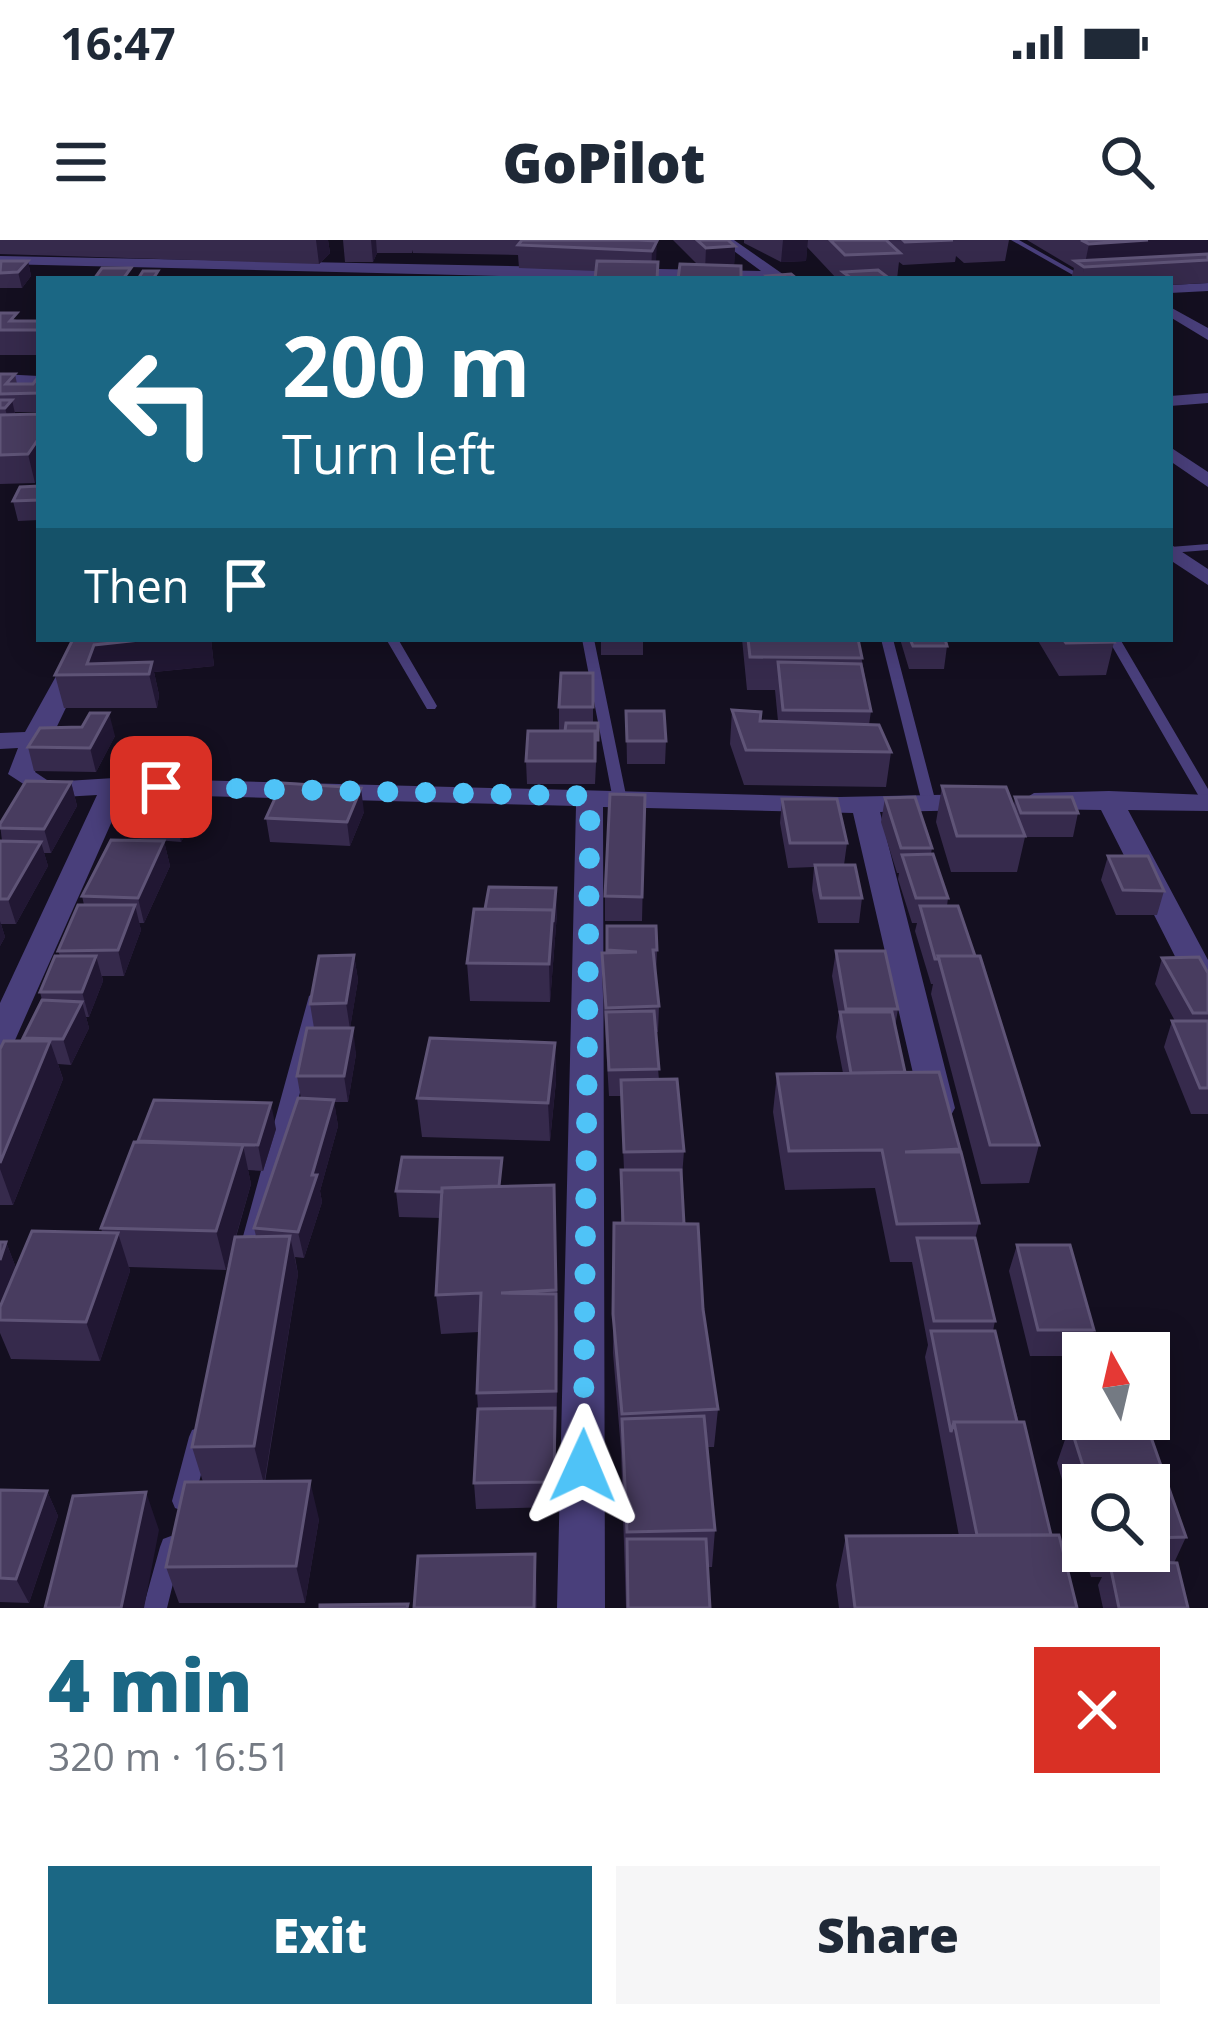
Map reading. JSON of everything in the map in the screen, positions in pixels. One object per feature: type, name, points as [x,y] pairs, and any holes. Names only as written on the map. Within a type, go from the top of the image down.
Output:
[{"type":"street","points":[[725,240],[780,276]]},
{"type":"street","points":[[2,266],[598,276]]},
{"type":"street","points":[[1173,289],[1208,287]]},
{"type":"street","points":[[1173,313],[1208,336]]},
{"type":"street","points":[[1173,339],[1208,336]]},
{"type":"street","points":[[0,379],[36,381]]},
{"type":"street","points":[[1173,401],[1208,398]]},
{"type":"street","points":[[1173,454],[1208,481]]},
{"type":"street","points":[[1173,555],[1208,579]]},
{"type":"street","points":[[99,654],[78,657],[34,739],[21,774],[45,790],[114,786],[865,805],[1109,799],[1208,802]]},
{"type":"street","points":[[0,741],[34,739]]},
{"type":"street","points":[[0,1038],[114,786]]},
{"type":"street","points":[[581,1608],[605,798]]},
{"type":"street","points":[[1109,799],[1208,990]]},
{"type":"street","points":[[865,805],[948,1149]]},
{"type":"lane","points":[[1014,240],[1080,276]]},
{"type":"lane","points":[[1173,554],[1208,547]]},
{"type":"lane","points":[[394,642],[431,706]]},
{"type":"lane","points":[[588,642],[605,798]]},
{"type":"lane","points":[[888,642],[929,803]]},
{"type":"lane","points":[[1116,642],[1208,802]]},
{"type":"lane","points":[[242,1276],[321,981]]},
{"type":"lane","points":[[155,1608],[207,1409]]},
{"type":"building","points":[[522,240],[657,241],[652,251],[518,245]]},
{"type":"building","points":[[697,240],[728,240],[735,246],[706,248]]},
{"type":"building","points":[[830,240],[886,240],[900,253],[845,255]]},
{"type":"building","points":[[1081,240],[1148,240],[1089,244]]},
{"type":"building","points":[[1208,254],[1208,260],[1084,267],[1075,261]]},
{"type":"building","points":[[1,261],[28,261],[18,272],[0,273]]},
{"type":"building","points":[[597,261],[658,262],[657,276],[595,276]]},
{"type":"building","points":[[680,264],[741,266],[741,276],[678,276]]},
{"type":"building","points":[[102,268],[131,268],[125,276],[96,276]]},
{"type":"building","points":[[878,270],[886,276],[848,276],[843,272]]},
{"type":"building","points":[[0,313],[17,313],[10,321],[36,321],[36,330],[0,330]]},
{"type":"building","points":[[0,374],[15,374],[6,384],[36,380],[36,393],[0,394]]},
{"type":"building","points":[[36,414],[36,442],[28,454],[0,455],[0,415]]},
{"type":"building","points":[[36,486],[36,500],[13,501],[20,487]]},
{"type":"building","points":[[72,642],[122,642],[94,645],[87,664],[152,662],[149,674],[55,675]]},
{"type":"building","points":[[748,642],[859,642],[862,658],[750,657]]},
{"type":"building","points":[[911,642],[946,642],[947,646],[913,646]]},
{"type":"building","points":[[778,662],[861,664],[871,711],[783,710]]},
{"type":"building","points":[[561,673],[593,673],[593,707],[559,707]]},
{"type":"building","points":[[732,710],[761,712],[760,721],[879,725],[891,752],[746,750]]},
{"type":"building","points":[[626,711],[664,711],[666,741],[627,741]]},
{"type":"building","points":[[90,713],[109,713],[90,748],[28,747],[40,728],[82,727]]},
{"type":"building","points":[[566,723],[598,723],[598,740],[595,731],[565,731]]},
{"type":"building","points":[[528,731],[595,731],[595,761],[526,761]]},
{"type":"building","points":[[146,780],[196,784],[175,817],[124,813]]},
{"type":"building","points":[[26,781],[71,782],[44,829],[0,828],[0,824]]},
{"type":"building","points":[[282,783],[361,788],[347,822],[266,818]]},
{"type":"building","points":[[942,786],[1006,787],[1025,836],[957,836]]},
{"type":"building","points":[[610,794],[645,795],[642,897],[605,896]]},
{"type":"building","points":[[915,797],[932,848],[901,848],[885,798]]},
{"type":"building","points":[[1015,797],[1072,797],[1078,813],[1021,813]]},
{"type":"building","points":[[782,799],[837,799],[847,843],[790,843]]},
{"type":"building","points":[[111,840],[164,841],[138,898],[82,896]]},
{"type":"building","points":[[0,841],[41,842],[8,899],[0,899]]},
{"type":"building","points":[[933,854],[948,898],[916,898],[902,855]]},
{"type":"building","points":[[1108,856],[1148,856],[1164,891],[1123,890]]},
{"type":"building","points":[[815,865],[855,865],[862,898],[821,898]]},
{"type":"building","points":[[489,887],[556,888],[553,922],[553,910],[485,909]]},
{"type":"building","points":[[78,905],[135,905],[118,950],[58,951]]},
{"type":"building","points":[[920,906],[958,906],[975,956],[935,959]]},
{"type":"building","points":[[474,909],[553,910],[549,964],[467,963]]},
{"type":"building","points":[[607,926],[656,926],[657,950],[653,950],[659,1006],[606,1008],[602,953],[637,952],[607,950]]},
{"type":"building","points":[[836,951],[885,951],[898,1009],[846,1009]]},
{"type":"building","points":[[354,955],[346,1003],[310,1004],[319,956]]},
{"type":"building","points":[[55,956],[96,956],[82,992],[40,992]]},
{"type":"building","points":[[938,956],[980,956],[1039,1145],[990,1145]]},
{"type":"building","points":[[1199,957],[1208,973],[1208,1013],[1193,1013],[1162,958]]},
{"type":"building","points":[[42,1000],[82,1002],[63,1039],[23,1038]]},
{"type":"building","points":[[654,1011],[659,1069],[609,1070],[606,1012]]},
{"type":"building","points":[[840,1012],[892,1012],[905,1072],[851,1073]]},
{"type":"building","points":[[1172,1021],[1208,1021],[1208,1088],[1200,1088]]},
{"type":"building","points":[[307,1028],[353,1028],[344,1076],[297,1076]]},
{"type":"building","points":[[430,1038],[555,1043],[548,1103],[417,1098]]},
{"type":"building","points":[[4,1041],[50,1041],[0,1163],[0,1049]]},
{"type":"building","points":[[939,1072],[960,1149],[905,1152],[961,1152],[979,1223],[897,1224],[882,1150],[789,1151],[777,1074]]},
{"type":"building","points":[[677,1079],[684,1151],[624,1152],[621,1080]]},
{"type":"building","points":[[298,1098],[334,1100],[298,1232],[254,1228]]},
{"type":"building","points":[[154,1100],[271,1103],[258,1145],[138,1141]]},
{"type":"building","points":[[134,1142],[243,1145],[216,1231],[101,1228]]},
{"type":"building","points":[[402,1157],[502,1158],[499,1186],[396,1191]]},
{"type":"building","points":[[621,1170],[681,1170],[684,1224],[623,1223]]},
{"type":"building","points":[[554,1185],[556,1290],[501,1293],[556,1294],[556,1391],[477,1393],[481,1293],[436,1295],[442,1188]]},
{"type":"building","points":[[614,1223],[698,1224],[703,1309],[718,1409],[622,1414],[613,1314]]},
{"type":"building","points":[[32,1231],[118,1233],[86,1322],[0,1320],[0,1307]]},
{"type":"building","points":[[290,1236],[254,1446],[192,1447],[235,1237]]},
{"type":"building","points":[[917,1238],[975,1238],[995,1321],[934,1321]]},
{"type":"building","points":[[1017,1245],[1070,1245],[1094,1330],[1038,1330]]},
{"type":"building","points":[[931,1331],[995,1331],[1017,1422],[954,1422],[951,1432]]},
{"type":"building","points":[[555,1408],[554,1482],[474,1483],[478,1409]]},
{"type":"building","points":[[704,1416],[715,1530],[627,1532],[622,1419]]},
{"type":"building","points":[[954,1422],[1024,1422],[1051,1535],[977,1535]]},
{"type":"building","points":[[1075,1440],[1152,1440],[1160,1464],[1082,1464]]},
{"type":"building","points":[[310,1481],[296,1566],[166,1567],[185,1482]]},
{"type":"building","points":[[0,1490],[47,1491],[16,1579],[0,1578]]},
{"type":"building","points":[[1170,1491],[1186,1537],[1170,1537]]},
{"type":"building","points":[[146,1492],[121,1608],[45,1608],[73,1496]]},
{"type":"building","points":[[1059,1535],[1062,1572],[1068,1572],[1077,1608],[855,1608],[846,1536]]},
{"type":"building","points":[[627,1539],[706,1539],[710,1608],[628,1608]]},
{"type":"building","points":[[535,1554],[534,1608],[414,1608],[418,1556]]},
{"type":"building","points":[[1170,1563],[1177,1563],[1188,1608],[1119,1608],[1112,1572],[1170,1572]]},
{"type":"building","points":[[408,1604],[407,1608],[320,1608],[320,1605]]},
{"type":"route","points":[[161,787],[590,796],[583,1466]]}]
